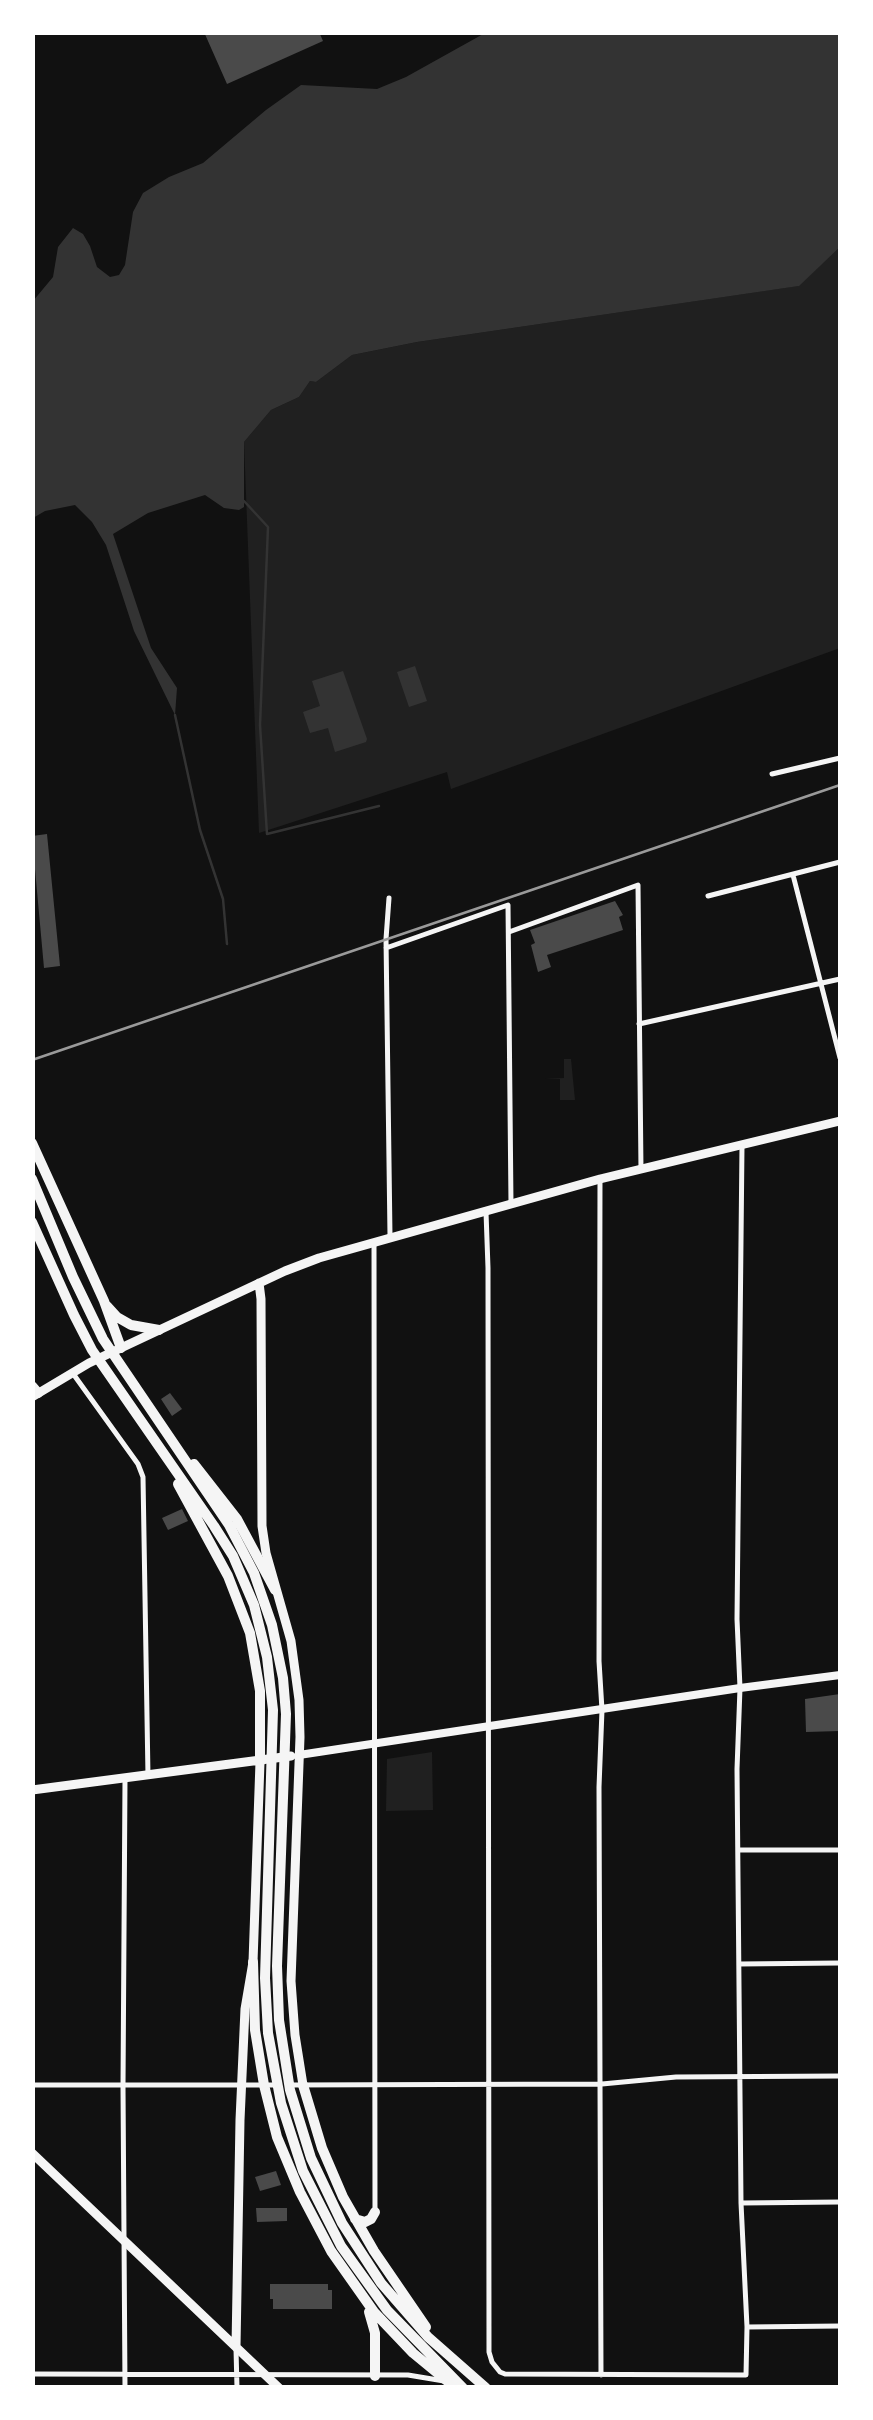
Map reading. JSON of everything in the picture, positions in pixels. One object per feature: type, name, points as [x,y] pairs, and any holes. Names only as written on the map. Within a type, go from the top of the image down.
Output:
[{"type":"highway","points":[[32,1143],[104,1301],[121,1348]]},
{"type":"highway","points":[[32,1179],[96,1326],[229,1526],[248,1559],[267,1607],[285,1696],[278,2002],[287,2074],[300,2124],[326,2191],[360,2254],[405,2312],[486,2388]]},
{"type":"highway","points":[[32,1222],[89,1344],[214,1526],[254,1605],[267,1657],[274,1728],[266,1996],[274,2068],[291,2138],[318,2204],[354,2267],[400,2324],[461,2386]]},
{"type":"highway","points":[[104,1301],[126,1323],[159,1330]]},
{"type":"highway","points":[[170,1437],[237,1519],[276,1590]]},
{"type":"highway","points":[[165,1456],[228,1576],[250,1633],[260,1691],[262,1761]]},
{"type":"highway","points":[[253,1962],[255,2030],[278,2136],[300,2192],[322,2236],[390,2331],[446,2381],[461,2386]]},
{"type":"highway","points":[[300,2085],[322,2148],[354,2218],[444,2351]]},
{"type":"highway","points":[[354,2218],[365,2222],[374,2212]]},
{"type":"highway","points":[[357,2289],[374,2326],[375,2376]]},
{"type":"main road","points":[[34,1392],[308,1262],[600,1180],[840,1120]]},
{"type":"main road","points":[[259,1283],[261,1517],[264,1545],[289,1636],[299,1700],[291,1981],[300,2085]]},
{"type":"main road","points":[[32,1790],[262,1761],[840,1675]]},
{"type":"main road","points":[[236,2346],[240,2120],[245,2009],[253,1962],[262,1761]]},
{"type":"main road","points":[[32,2153],[279,2388]]},
{"type":"street","points":[[772,774],[840,758]]},
{"type":"street","points":[[708,896],[840,862]]},
{"type":"street","points":[[793,875],[840,1058]]},
{"type":"street","points":[[509,932],[638,885],[641,1171]]},
{"type":"street","points":[[389,898],[386,948],[390,1238]]},
{"type":"street","points":[[386,948],[508,905],[511,1204]]},
{"type":"street","points":[[639,1024],[840,978]]},
{"type":"street","points":[[486,1212],[490,2352],[495,2368],[505,2374],[746,2375],[737,1769],[742,1146]]},
{"type":"street","points":[[600,1180],[602,2374]]},
{"type":"street","points":[[374,1242],[374,2212]]},
{"type":"street","points":[[72,1372],[138,1464],[143,1480],[148,1776]]},
{"type":"street","points":[[124,1780],[126,2388]]},
{"type":"street","points":[[738,1850],[840,1850]]},
{"type":"street","points":[[739,1964],[840,1963]]},
{"type":"street","points":[[32,2085],[602,2084],[676,2076],[840,2076]]},
{"type":"street","points":[[741,2203],[840,2202]]},
{"type":"street","points":[[746,2326],[840,2326]]},
{"type":"street","points":[[236,2346],[236,2388]]},
{"type":"street","points":[[32,2374],[408,2375],[446,2381]]},
{"type":"shaded area","points":[[485,33],[840,33],[840,247],[799,286],[417,342],[352,355],[316,382],[310,381],[299,397],[271,410],[244,442],[244,507],[224,508],[205,495],[148,513],[113,534],[151,648],[177,688],[175,715],[134,631],[106,545],[92,522],[75,505],[45,511],[33,518],[33,301],[53,277],[58,247],[73,228],[83,234],[97,267],[110,277],[119,275],[125,265],[133,212],[143,193],[203,163],[301,85],[377,89]]},
{"type":"shaded area","points":[[840,247],[840,648],[451,789],[447,772],[259,833],[244,442],[271,410],[299,397],[310,381],[316,382],[352,355],[798,286]]},
{"type":"shaded area","points":[[415,666],[427,701],[409,707],[397,672]]},
{"type":"shaded area","points":[[343,671],[367,739],[335,752],[328,728],[310,733],[303,712],[320,706],[312,681]]},
{"type":"shaded area","points":[[564,1059],[571,1059],[575,1100],[560,1100],[560,1079],[545,1079],[564,1078]]},
{"type":"shaded area","points":[[432,1752],[433,1810],[386,1811],[387,1759]]},
{"type":"building","points":[[204,32],[319,32],[323,41],[227,84]]},
{"type":"building","points":[[47,834],[60,966],[44,968],[32,836]]},
{"type":"building","points":[[615,901],[623,915],[619,917],[623,930],[547,955],[551,967],[538,972],[530,930]]},
{"type":"building","points":[[170,1393],[182,1409],[172,1416],[161,1399]]},
{"type":"building","points":[[182,1509],[188,1521],[168,1530],[162,1518]]},
{"type":"building","points":[[840,1694],[840,1731],[806,1732],[805,1699]]},
{"type":"building","points":[[276,2171],[281,2185],[260,2191],[255,2177]]},
{"type":"building","points":[[256,2208],[287,2208],[287,2221],[257,2222]]},
{"type":"building","points":[[270,2284],[328,2284],[328,2290],[332,2290],[332,2309],[273,2309]]},
{"type":"waterway","points":[[244,501],[268,527],[260,725],[267,834],[379,806]]},
{"type":"waterway","points":[[175,715],[200,830],[223,899],[227,944]]},
{"type":"railway","points":[[32,1060],[840,785]]}]
